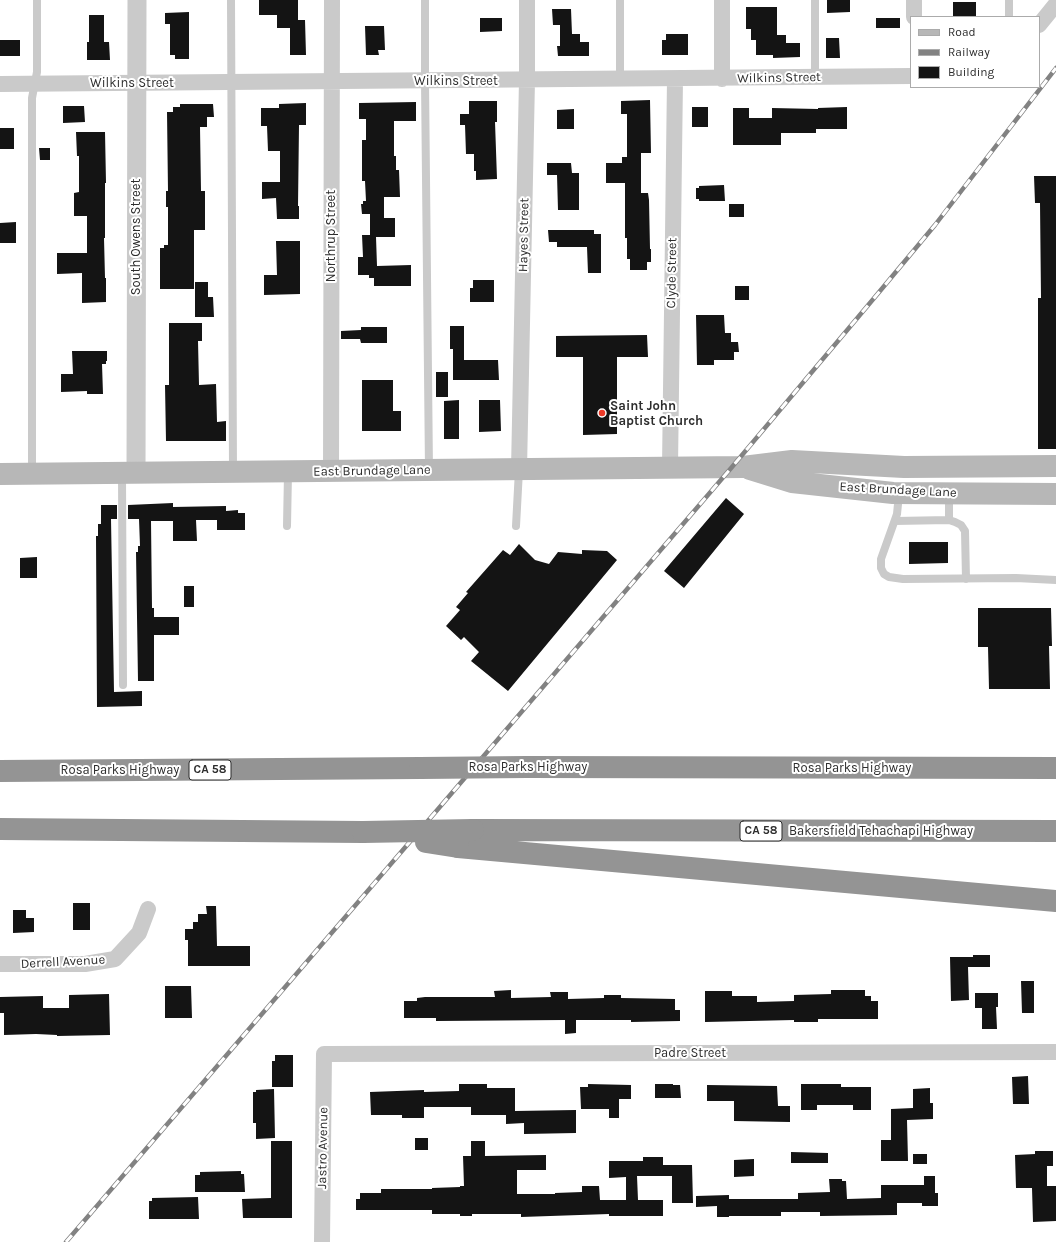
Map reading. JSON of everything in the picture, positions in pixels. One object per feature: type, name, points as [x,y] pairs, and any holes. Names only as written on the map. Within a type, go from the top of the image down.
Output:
[{"type":"highway","name":"Rosa Parks Highway","points":[[0,771],[526,767],[1051,768]]},
{"type":"highway","name":"CA 58","points":[[0,829],[363,832]]},
{"type":"highway","name":"Bakersfield Tehachapi Highway","points":[[363,832],[473,830],[1052,831]]},
{"type":"highway","points":[[363,832],[458,847],[1056,901]]},
{"type":"main road","name":"East Brundage Lane","points":[[0,474],[743,467],[792,461],[904,467],[1056,466]]},
{"type":"main road","name":"East Brundage Lane","points":[[743,467],[792,482],[899,493],[1056,494]]},
{"type":"street","name":"South Owens Street","points":[[129,473],[137,83],[137,0]]},
{"type":"street","name":"Northrup Street","points":[[331,472],[332,0]]},
{"type":"street","name":"Hayes Street","points":[[519,469],[527,80],[527,0]]},
{"type":"street","points":[[722,0],[722,79]]},
{"type":"street","points":[[914,0],[914,16]]},
{"type":"street","points":[[1040,23],[1056,4]]},
{"type":"street","name":"Wilkins Street","points":[[0,84],[620,80],[910,76]]},
{"type":"street","name":"Clyde Street","points":[[670,467],[675,79]]},
{"type":"street","name":"Derrell Avenue","points":[[0,964],[85,964],[115,959],[139,933],[148,909]]},
{"type":"street","name":"Padre Street","points":[[324,1054],[1056,1052]]},
{"type":"street","name":"Jastro Avenue","points":[[322,1242],[324,1054]]},
{"type":"lane","points":[[32,474],[32,98],[37,72],[37,0]]},
{"type":"lane","points":[[231,0],[233,473]]},
{"type":"lane","points":[[425,0],[429,470]]},
{"type":"lane","points":[[620,0],[620,80]]},
{"type":"lane","points":[[815,78],[816,0]]},
{"type":"lane","points":[[1009,0],[1009,16]]},
{"type":"lane","points":[[516,526],[519,469]]},
{"type":"lane","points":[[287,526],[288,472]]},
{"type":"lane","points":[[123,685],[129,473]]},
{"type":"lane","points":[[899,493],[897,514],[881,559],[881,568],[884,574],[889,577],[903,579],[1056,580]]},
{"type":"lane","points":[[949,494],[949,520]]},
{"type":"lane","points":[[895,521],[949,520],[961,525],[965,531],[966,579]]},
{"type":"building","points":[[259,0],[298,0],[298,20],[305,20],[306,55],[290,55],[290,28],[277,28],[277,15],[259,15]]},
{"type":"building","points":[[827,0],[850,0],[850,12],[827,13]]},
{"type":"building","points":[[953,2],[976,2],[976,16],[953,16]]},
{"type":"building","points":[[746,7],[777,7],[777,35],[786,35],[786,43],[800,43],[800,57],[773,58],[773,55],[756,55],[756,40],[751,40],[751,29],[746,29]]},
{"type":"building","points":[[552,9],[571,9],[572,34],[580,34],[580,42],[589,42],[589,56],[558,56],[557,46],[560,46],[560,25],[553,25]]},
{"type":"building","points":[[189,12],[189,59],[175,59],[175,55],[170,55],[170,24],[165,24],[165,13]]},
{"type":"building","points":[[89,15],[104,15],[104,42],[109,42],[110,60],[87,60]]},
{"type":"building","points":[[480,18],[502,18],[502,31],[480,32]]},
{"type":"building","points":[[876,18],[900,18],[900,28],[876,28]]},
{"type":"building","points":[[365,26],[384,26],[385,50],[378,50],[379,55],[366,55]]},
{"type":"building","points":[[666,34],[688,34],[688,55],[662,55],[662,40],[666,40]]},
{"type":"building","points":[[826,38],[839,38],[840,58],[826,58]]},
{"type":"building","points":[[0,40],[20,40],[20,56],[0,56]]},
{"type":"building","points":[[650,100],[651,153],[641,153],[641,193],[648,193],[651,262],[647,262],[647,270],[630,270],[630,259],[627,259],[627,238],[625,238],[625,183],[606,183],[606,163],[622,163],[622,157],[627,157],[627,114],[621,114],[621,101]]},
{"type":"building","points":[[469,101],[497,101],[497,122],[495,122],[497,179],[476,180],[476,171],[474,171],[474,154],[466,154],[465,125],[460,125],[460,114],[469,114]]},
{"type":"building","points":[[416,102],[416,121],[394,121],[394,156],[396,156],[396,170],[399,170],[400,197],[384,197],[384,218],[395,218],[395,237],[376,237],[377,266],[411,265],[411,286],[374,286],[374,278],[369,278],[369,275],[358,275],[358,257],[363,257],[362,235],[370,235],[370,214],[362,214],[361,204],[363,204],[363,201],[366,201],[365,181],[362,181],[362,140],[366,140],[366,119],[359,119],[359,103]]},
{"type":"building","points":[[306,103],[306,125],[299,125],[299,219],[277,219],[276,198],[262,199],[262,182],[280,182],[280,151],[268,151],[267,126],[261,126],[261,108],[279,108],[279,104]]},
{"type":"building","points":[[180,104],[213,104],[214,117],[207,117],[207,127],[200,127],[201,191],[205,191],[205,230],[194,230],[194,289],[160,289],[160,248],[164,248],[164,245],[168,245],[168,207],[166,207],[166,191],[168,191],[167,112],[173,112],[173,107],[180,107]]},
{"type":"building","points":[[63,106],[84,106],[85,122],[63,123]]},
{"type":"building","points":[[692,107],[708,107],[708,127],[692,127]]},
{"type":"building","points":[[847,107],[847,129],[816,129],[816,133],[781,133],[781,145],[733,145],[733,108],[749,108],[749,118],[772,118],[772,108],[818,109]]},
{"type":"building","points":[[574,109],[574,129],[557,129],[557,110]]},
{"type":"building","points":[[0,128],[14,128],[14,149],[0,149]]},
{"type":"building","points":[[76,132],[105,132],[106,183],[104,238],[106,302],[82,303],[82,273],[57,274],[57,253],[87,253],[87,216],[74,216],[74,193],[79,192],[79,156],[77,156]]},
{"type":"building","points":[[39,148],[50,148],[50,160],[40,160]]},
{"type":"building","points":[[547,163],[571,163],[572,173],[579,173],[579,210],[558,210],[557,175],[547,175]]},
{"type":"building","points":[[1034,176],[1056,176],[1056,449],[1038,449],[1038,298],[1041,298],[1040,203],[1035,203]]},
{"type":"building","points":[[724,185],[725,201],[699,201],[699,199],[696,199],[696,188],[699,188],[699,186]]},
{"type":"building","points":[[729,204],[744,204],[744,217],[729,217]]},
{"type":"building","points":[[16,222],[16,243],[0,243],[0,223]]},
{"type":"building","points":[[548,230],[594,230],[594,234],[601,234],[601,273],[588,273],[587,247],[557,247],[557,242],[549,242]]},
{"type":"building","points":[[276,241],[300,241],[300,294],[264,295],[264,275],[277,275]]},
{"type":"building","points":[[473,280],[494,280],[494,302],[470,302],[470,288],[473,288]]},
{"type":"building","points":[[195,282],[208,282],[208,297],[213,297],[214,317],[195,317]]},
{"type":"building","points":[[735,286],[749,286],[749,300],[735,300]]},
{"type":"building","points":[[696,315],[724,315],[725,333],[731,333],[731,342],[738,342],[739,352],[734,352],[734,360],[714,360],[714,365],[697,365]]},
{"type":"building","points":[[169,323],[202,323],[202,341],[198,341],[199,385],[216,384],[217,422],[226,421],[226,441],[166,441],[165,385],[169,385]]},
{"type":"building","points":[[450,326],[464,326],[464,360],[498,360],[499,380],[453,380],[453,349],[450,349]]},
{"type":"building","points":[[361,327],[387,327],[387,343],[361,343],[360,339],[341,339],[341,331],[361,330]]},
{"type":"building","points":[[647,335],[648,357],[617,357],[617,434],[583,435],[583,357],[556,357],[556,336]]},
{"type":"building","points":[[72,351],[107,351],[106,364],[102,364],[103,394],[87,394],[87,391],[61,392],[61,374],[73,374]]},
{"type":"building","points":[[436,372],[448,372],[448,397],[436,397]]},
{"type":"building","points":[[362,380],[393,380],[393,411],[401,411],[401,431],[362,431]]},
{"type":"building","points":[[459,400],[459,439],[444,439],[444,401]]},
{"type":"building","points":[[479,400],[500,400],[501,431],[479,432]]},
{"type":"building","points":[[726,498],[744,514],[684,588],[664,571]]},
{"type":"building","points":[[173,503],[173,507],[226,506],[226,511],[238,510],[238,513],[245,513],[245,530],[217,530],[217,520],[196,520],[197,541],[173,541],[173,521],[151,521],[152,608],[154,608],[154,617],[179,617],[179,635],[154,635],[154,681],[138,681],[136,552],[138,552],[138,546],[140,546],[139,519],[128,519],[128,505]]},
{"type":"building","points":[[101,505],[117,505],[117,519],[111,519],[114,692],[142,691],[142,706],[97,707],[96,536],[98,536],[98,524],[101,524]]},
{"type":"building","points":[[909,542],[948,542],[948,563],[909,564]]},
{"type":"building","points":[[519,544],[535,560],[549,564],[558,552],[582,554],[582,550],[607,551],[617,560],[508,691],[471,661],[479,652],[464,637],[461,640],[446,626],[460,610],[456,607],[468,593],[466,592],[503,550],[510,555]]},
{"type":"building","points":[[37,557],[37,578],[20,578],[20,558]]},
{"type":"building","points":[[184,586],[194,586],[194,607],[184,607]]},
{"type":"building","points":[[978,608],[1051,608],[1052,646],[1049,646],[1050,689],[989,689],[988,647],[978,647]]},
{"type":"building","points":[[73,903],[90,903],[90,930],[73,930]]},
{"type":"building","points":[[206,906],[216,906],[217,946],[250,946],[250,966],[188,966],[188,940],[185,940],[185,929],[193,929],[193,922],[198,922],[198,914],[207,914]]},
{"type":"building","points":[[13,910],[26,910],[26,918],[34,918],[34,932],[13,933]]},
{"type":"building","points":[[973,955],[990,955],[990,967],[968,967],[969,1000],[951,1001],[950,957],[973,957]]},
{"type":"building","points":[[1021,981],[1034,981],[1034,1013],[1022,1013]]},
{"type":"building","points":[[165,986],[191,986],[192,1018],[165,1018]]},
{"type":"building","points":[[511,990],[511,998],[551,997],[550,992],[568,992],[568,999],[604,998],[604,995],[621,995],[621,998],[675,999],[675,1010],[680,1010],[680,1021],[631,1022],[631,1020],[576,1020],[576,1033],[565,1034],[565,1020],[436,1021],[436,1018],[404,1018],[404,1001],[417,1001],[417,998],[425,997],[495,997],[494,991]]},
{"type":"building","points":[[831,990],[865,990],[865,996],[871,996],[871,1001],[878,1001],[878,1019],[818,1019],[818,1022],[794,1022],[794,1020],[705,1022],[705,991],[732,991],[732,996],[757,996],[757,1002],[794,1001],[794,995],[831,994]]},
{"type":"building","points":[[975,993],[998,993],[998,1007],[996,1007],[997,1029],[982,1029],[982,1008],[975,1008]]},
{"type":"building","points":[[109,994],[110,1035],[4,1035],[4,1013],[0,1013],[0,997],[43,996],[43,1008],[69,1008],[69,995]]},
{"type":"building","points":[[275,1055],[293,1055],[293,1087],[272,1087],[272,1061],[275,1061]]},
{"type":"building","points":[[1028,1076],[1029,1104],[1013,1104],[1012,1077]]},
{"type":"building","points":[[459,1084],[487,1084],[487,1088],[515,1088],[515,1111],[576,1110],[576,1133],[524,1134],[524,1123],[506,1124],[506,1115],[471,1115],[471,1107],[424,1107],[424,1118],[402,1118],[402,1115],[371,1115],[370,1092],[424,1090],[424,1092],[459,1091]]},
{"type":"building","points":[[588,1084],[631,1085],[631,1099],[619,1099],[619,1118],[609,1118],[609,1109],[581,1109],[580,1087],[588,1087]]},
{"type":"building","points":[[655,1084],[680,1085],[681,1098],[655,1098]]},
{"type":"building","points":[[801,1084],[841,1084],[841,1087],[871,1087],[871,1110],[853,1110],[853,1105],[817,1105],[817,1110],[801,1110]]},
{"type":"building","points":[[707,1085],[777,1086],[778,1106],[790,1106],[790,1122],[734,1121],[734,1101],[707,1101]]},
{"type":"building","points":[[930,1088],[930,1103],[933,1103],[933,1119],[907,1120],[908,1161],[881,1161],[881,1140],[891,1140],[891,1109],[913,1108],[913,1089]]},
{"type":"building","points":[[274,1089],[275,1138],[256,1139],[256,1123],[253,1123],[253,1092],[256,1092],[256,1090]]},
{"type":"building","points":[[415,1138],[428,1138],[428,1150],[415,1150]]},
{"type":"building","points":[[271,1141],[292,1141],[292,1218],[243,1218],[242,1199],[271,1198]]},
{"type":"building","points":[[471,1141],[485,1141],[485,1156],[546,1155],[546,1170],[517,1170],[517,1194],[582,1192],[582,1186],[599,1186],[600,1200],[626,1200],[626,1177],[609,1178],[609,1161],[643,1161],[643,1157],[663,1157],[663,1165],[692,1165],[693,1203],[672,1203],[672,1176],[637,1176],[638,1200],[663,1200],[663,1216],[609,1216],[609,1214],[521,1217],[521,1214],[472,1214],[472,1216],[460,1216],[460,1214],[432,1214],[432,1210],[356,1210],[356,1199],[360,1199],[360,1193],[381,1193],[381,1189],[432,1189],[464,1186],[463,1156],[471,1156]]},
{"type":"building","points":[[1035,1151],[1053,1151],[1053,1166],[1047,1166],[1047,1186],[1056,1186],[1056,1221],[1033,1222],[1032,1188],[1016,1188],[1015,1155],[1035,1154]]},
{"type":"building","points":[[791,1152],[828,1153],[828,1163],[791,1163]]},
{"type":"building","points":[[913,1154],[927,1154],[927,1164],[913,1164]]},
{"type":"building","points":[[754,1159],[754,1176],[734,1177],[734,1160]]},
{"type":"building","points":[[241,1171],[241,1174],[244,1174],[245,1192],[195,1192],[195,1175],[200,1175],[200,1172]]},
{"type":"building","points":[[924,1176],[935,1176],[935,1193],[938,1193],[938,1206],[922,1206],[922,1203],[897,1203],[897,1215],[820,1216],[820,1212],[781,1212],[781,1216],[717,1217],[717,1206],[696,1207],[696,1196],[729,1195],[729,1199],[798,1199],[798,1193],[830,1192],[829,1179],[842,1179],[842,1181],[846,1181],[847,1199],[881,1198],[881,1185],[924,1185]]},
{"type":"building","points":[[198,1197],[199,1219],[149,1219],[149,1201],[152,1201],[152,1198]]},
{"type":"railway","points":[[66,1242],[732,467],[935,225],[1056,68]]},
{"type":"place","name":"Saint John Baptist Church","points":[[602,413]]}]
